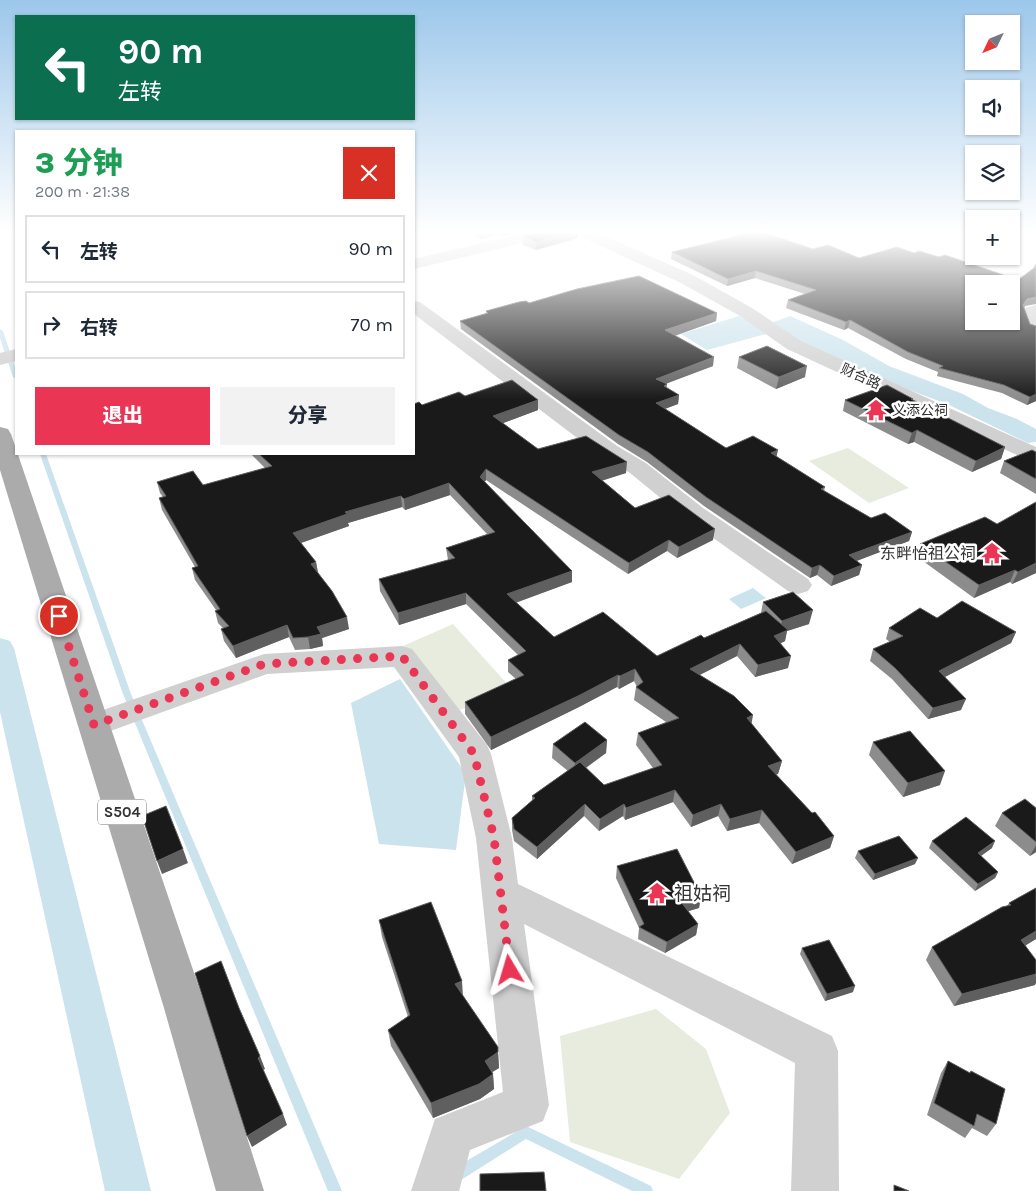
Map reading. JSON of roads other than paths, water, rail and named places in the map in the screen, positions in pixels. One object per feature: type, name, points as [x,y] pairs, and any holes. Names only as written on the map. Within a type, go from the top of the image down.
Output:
[{"type":"main road","name":"S504","points":[[0,434],[104,721],[185,1008],[240,1191]]},
{"type":"street","name":"财合路","points":[[704,289],[746,312],[794,345],[1036,455]]},
{"type":"street","points":[[415,307],[609,451],[638,468],[694,513],[798,585]]},
{"type":"street","points":[[1036,310],[1031,312],[1036,327]]},
{"type":"street","points":[[0,359],[15,355]]},
{"type":"street","points":[[104,721],[264,664],[402,656],[474,754],[494,838],[527,1105],[451,1135],[439,1179]]},
{"type":"street","points":[[500,893],[817,1051],[816,1191]]},
{"type":"water","points":[[739,316],[770,333],[707,350],[681,334]]},
{"type":"water","points":[[790,316],[843,340],[889,366],[963,394],[988,408],[1017,419],[1036,429],[1036,442],[1028,443],[947,404],[893,384],[803,345],[771,323]]},
{"type":"water","points":[[753,588],[766,598],[741,609],[729,599]]},
{"type":"water","points":[[400,679],[466,774],[456,850],[379,844],[351,703]]},
{"type":"waterway","points":[[0,331],[15,374]]},
{"type":"waterway","points":[[43,455],[127,694],[335,1191]]},
{"type":"waterway","points":[[0,648],[128,1191]]},
{"type":"waterway","points":[[456,1175],[526,1132],[646,1191]]},
{"type":"place","name":"义添公祠","points":[[876,410]]},
{"type":"place","name":"东畔怡祖公祠","points":[[992,553]]},
{"type":"place","name":"祖姑祠","points":[[657,893]]}]
